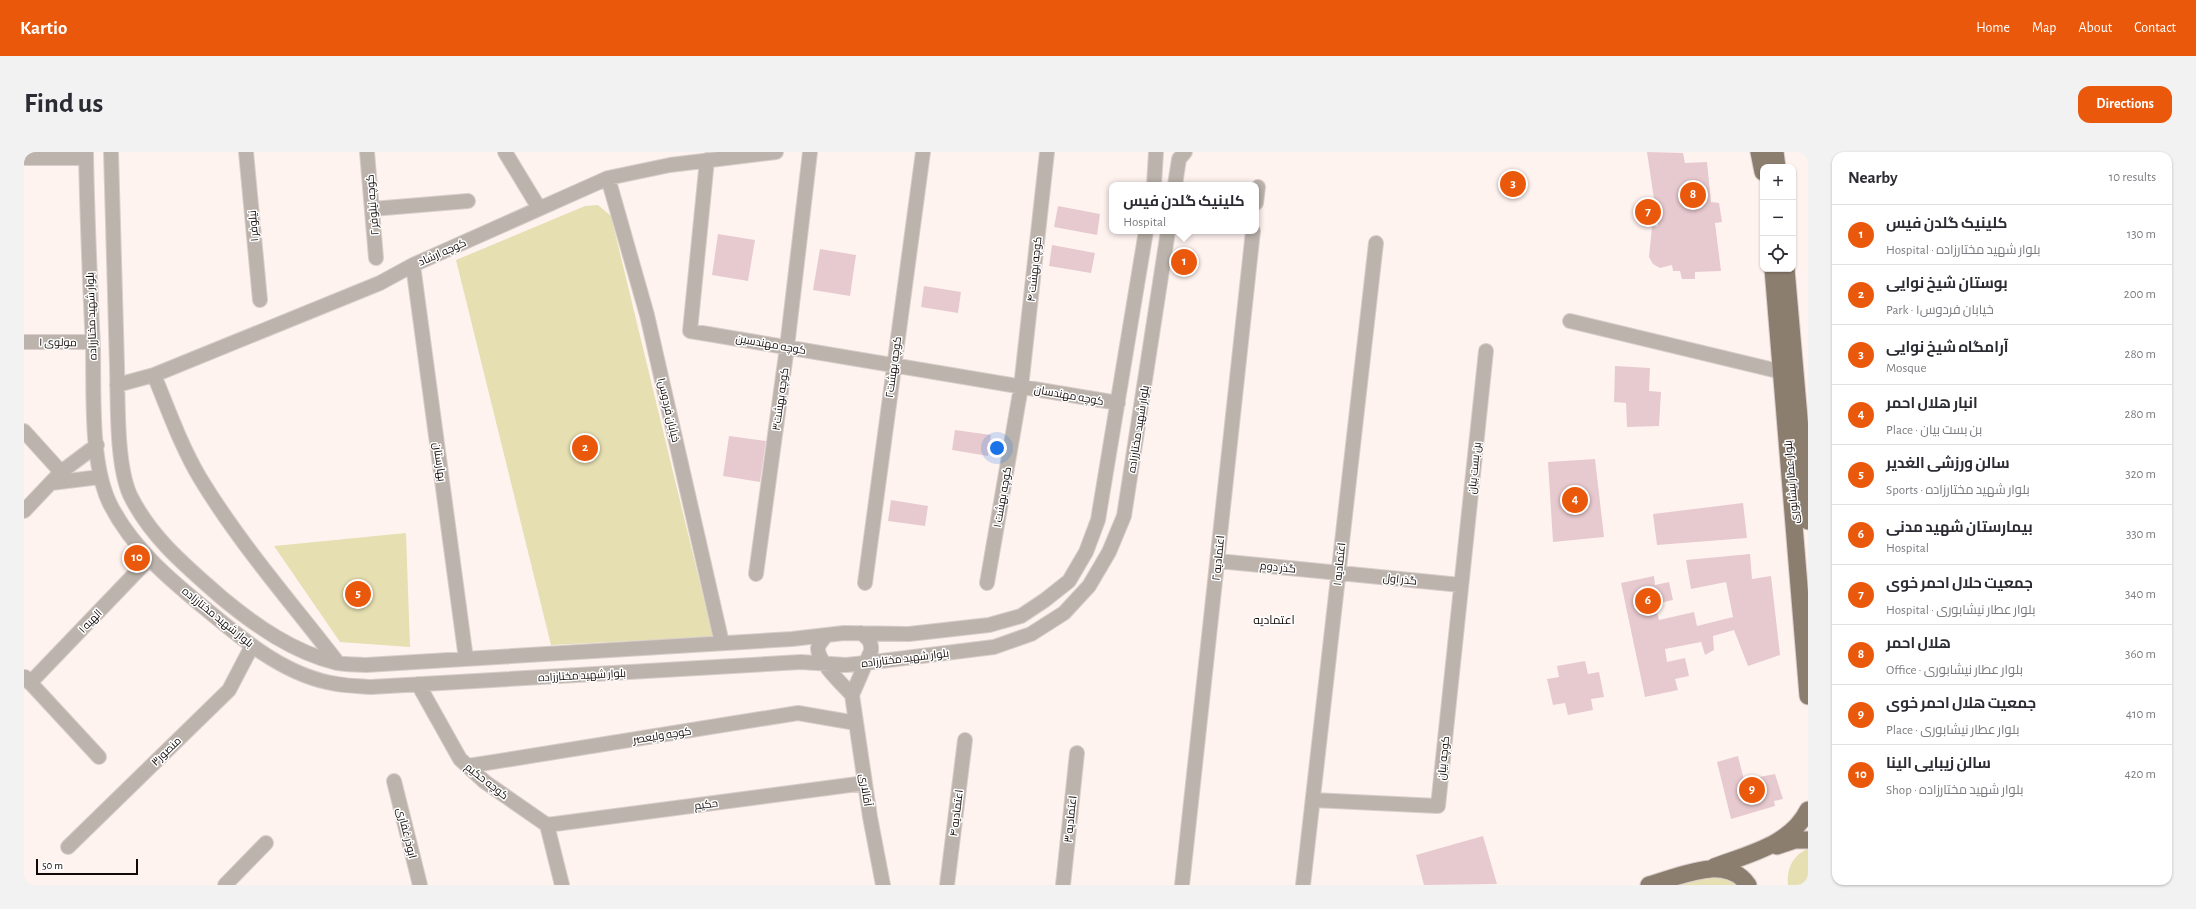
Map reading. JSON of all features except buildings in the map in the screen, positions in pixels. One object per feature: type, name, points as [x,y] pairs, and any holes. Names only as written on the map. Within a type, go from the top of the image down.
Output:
[{"type":"main road","points":[[1759,152],[1761,164]]},
{"type":"main road","points":[[1775,152],[1777,164]]},
{"type":"main road","name":"بلوار عطار نیشابوری","points":[[1773,272],[1782,372],[1802,533],[1808,696]]},
{"type":"main road","name":"بلوار عطار نیشابوری","points":[[1786,272],[1808,521]]},
{"type":"main road","points":[[1649,885],[1714,867],[1783,840],[1804,818],[1808,810]]},
{"type":"main road","points":[[1740,857],[1796,840],[1808,840]]},
{"type":"main road","points":[[1714,867],[1730,869],[1739,874],[1748,885]]},
{"type":"street","name":"بلوار شهید مختارزاده","points":[[111,152],[118,427],[124,474],[129,493],[147,525],[171,553],[252,623],[278,639],[308,653],[338,663],[366,665],[861,633],[909,634],[989,625],[1021,616],[1045,600],[1069,581],[1086,552],[1098,520],[1146,234]]},
{"type":"street","name":"۱ نیلوفر","points":[[246,152],[260,300]]},
{"type":"street","name":"کوچه نیلوفر ۲","points":[[367,152],[376,258]]},
{"type":"street","points":[[505,152],[539,208]]},
{"type":"street","name":"کوچه ارشاد","points":[[117,385],[154,375],[380,283],[413,265],[608,178],[670,165],[776,152]]},
{"type":"street","name":"کوچه بهشت۳","points":[[756,574],[787,347],[810,152]]},
{"type":"street","name":"کوچه بهشت۲","points":[[865,583],[893,365],[923,152]]},
{"type":"street","name":"کوچه بهشت ۴","points":[[1021,387],[1047,152]]},
{"type":"street","points":[[1154,182],[1156,152]]},
{"type":"street","points":[[1175,182],[1179,159],[1185,152]]},
{"type":"street","name":"بلوار شهید مختارزاده","points":[[86,155],[97,445],[100,477],[110,504],[132,539],[149,559],[196,601],[252,646],[276,661],[307,676],[336,684],[371,687],[801,662],[846,665],[994,647],[1031,634],[1064,613],[1090,586],[1109,552],[1124,516],[1168,234]]},
{"type":"street","points":[[24,158],[86,155]]},
{"type":"street","name":"کوچه مهندسین","points":[[707,160],[690,331],[1021,387]]},
{"type":"street","name":"خیابان فردوس۱","points":[[608,178],[647,315],[722,643]]},
{"type":"street","points":[[372,209],[468,201]]},
{"type":"street","name":"اعتمادیه ۲","points":[[1182,885],[1253,234]]},
{"type":"street","name":"اعتمادیه ۱","points":[[1303,885],[1376,243]]},
{"type":"street","name":"بهارستان","points":[[413,265],[466,659]]},
{"type":"street","points":[[1570,321],[1782,372]]},
{"type":"street","name":"مولوی ۱","points":[[24,342],[92,342]]},
{"type":"street","name":"بن بست بیان","points":[[1461,585],[1486,351]]},
{"type":"street","points":[[154,375],[184,446],[199,477],[263,568],[338,663]]},
{"type":"street","name":"کوچه مهندسان","points":[[1021,387],[1118,403]]},
{"type":"street","name":"کوچه بهشت ۱","points":[[987,583],[1021,387]]},
{"type":"street","points":[[24,431],[61,472]]},
{"type":"street","points":[[24,511],[61,472],[97,445]]},
{"type":"street","points":[[51,483],[100,477]]},
{"type":"street","name":"الهیه ۱","points":[[27,679],[149,559]]},
{"type":"street","name":"گذر دوم","points":[[1218,561],[1338,573]]},
{"type":"street","name":"گذر اول","points":[[1338,573],[1461,585]]},
{"type":"street","name":"کوچه بیان","points":[[1313,800],[1438,806],[1461,585]]},
{"type":"street","points":[[827,635],[819,644],[818,650],[824,664],[852,695],[871,651],[872,644],[861,633]]},
{"type":"street","name":"منصور۳","points":[[68,847],[228,690],[252,646]]},
{"type":"street","points":[[27,679],[100,757]]},
{"type":"street","name":"کوچه حکیم","points":[[418,684],[460,760],[485,782],[547,825]]},
{"type":"street","name":"آقالاری","points":[[852,695],[865,783],[883,885]]},
{"type":"street","name":"کوچه ولیعصر","points":[[468,766],[798,713],[856,723]]},
{"type":"street","name":"اعتمادیه ۴","points":[[947,885],[965,740]]},
{"type":"street","name":"اعتمادیه ۳","points":[[1063,885],[1077,752]]},
{"type":"street","name":"ابوذر غفاری","points":[[394,781],[420,885]]},
{"type":"street","name":"حکیم","points":[[547,825],[865,783]]},
{"type":"street","points":[[547,825],[562,885]]},
{"type":"street","points":[[225,885],[266,843]]},
{"type":"shaded area","points":[[598,205],[611,216],[713,637],[551,645],[456,260],[585,206]]},
{"type":"shaded area","points":[[406,533],[410,647],[340,642],[274,546]]},
{"type":"shaded area","points":[[1808,849],[1808,885],[1788,885],[1789,868],[1798,855]]},
{"type":"shaded area","points":[[1726,874],[1739,885],[1677,885],[1710,875]]},
{"type":"place","name":"آرامگاه شیخ نوایی","points":[[1513,184]]},
{"type":"place","name":"هلال احمر","points":[[1693,195]]},
{"type":"place","name":"جمعیت حلال احمر خوی","points":[[1648,212]]},
{"type":"place","name":"کلینیک گلدن فیس","points":[[1184,262]]},
{"type":"place","name":"بوستان شیخ نوایی","points":[[585,448]]},
{"type":"place","name":"انبار هلال احمر","points":[[1575,500]]},
{"type":"place","name":"سالن زیبایی الینا","points":[[137,558]]},
{"type":"place","name":"سالن ورزشی الغدیر","points":[[358,594]]},
{"type":"place","name":"بیمارستان شهید مدنی","points":[[1648,601]]},
{"type":"place","name":"جمعیت هلال احمر خوی","points":[[1752,790]]},
{"type":"district","name":"اعتمادیه","points":[[1274,620]]}]
